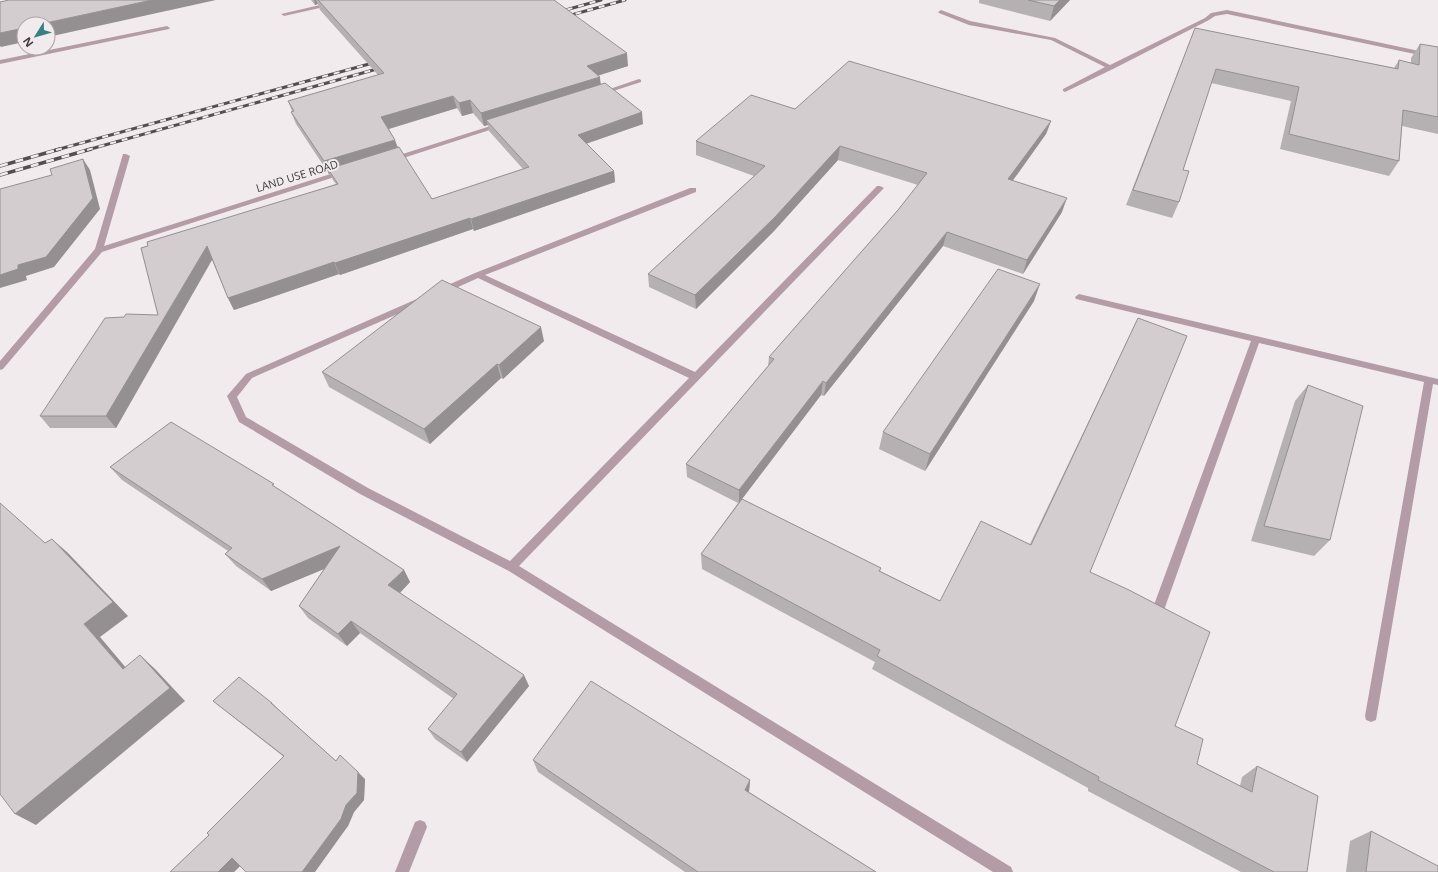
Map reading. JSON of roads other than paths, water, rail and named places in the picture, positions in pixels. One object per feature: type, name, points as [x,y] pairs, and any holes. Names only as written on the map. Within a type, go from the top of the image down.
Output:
[{"type":"street","points":[[284,14],[322,6],[328,3],[328,0]]},
{"type":"street","points":[[941,12],[969,23],[1052,39],[1111,68]]},
{"type":"street","points":[[1065,90],[1207,19],[1213,14],[1227,12],[1438,57]]},
{"type":"street","points":[[0,62],[167,28]]},
{"type":"street","points":[[594,96],[639,81]]},
{"type":"street","points":[[381,162],[510,122]]},
{"type":"street","points":[[0,367],[9,354],[99,250],[126,156]]},
{"type":"street","name":"LAND USE ROAD","points":[[99,250],[350,171]]},
{"type":"street","points":[[511,567],[880,188]]},
{"type":"street","points":[[693,190],[478,275],[249,376],[232,396],[242,419],[364,491],[511,567],[1006,872]]},
{"type":"street","points":[[478,275],[696,378]]},
{"type":"street","points":[[1079,296],[1434,381],[1371,716]]},
{"type":"street","points":[[1157,612],[1256,339]]},
{"type":"street","points":[[0,357],[9,354]]},
{"type":"street","points":[[402,872],[420,827]]},
{"type":"railway","points":[[555,13],[601,0]]},
{"type":"railway","points":[[564,17],[625,0]]},
{"type":"railway","points":[[56,150],[380,61]]},
{"type":"railway","points":[[87,150],[384,67]]},
{"type":"railway","points":[[0,166],[60,149]]},
{"type":"railway","points":[[0,175],[91,149]]}]
